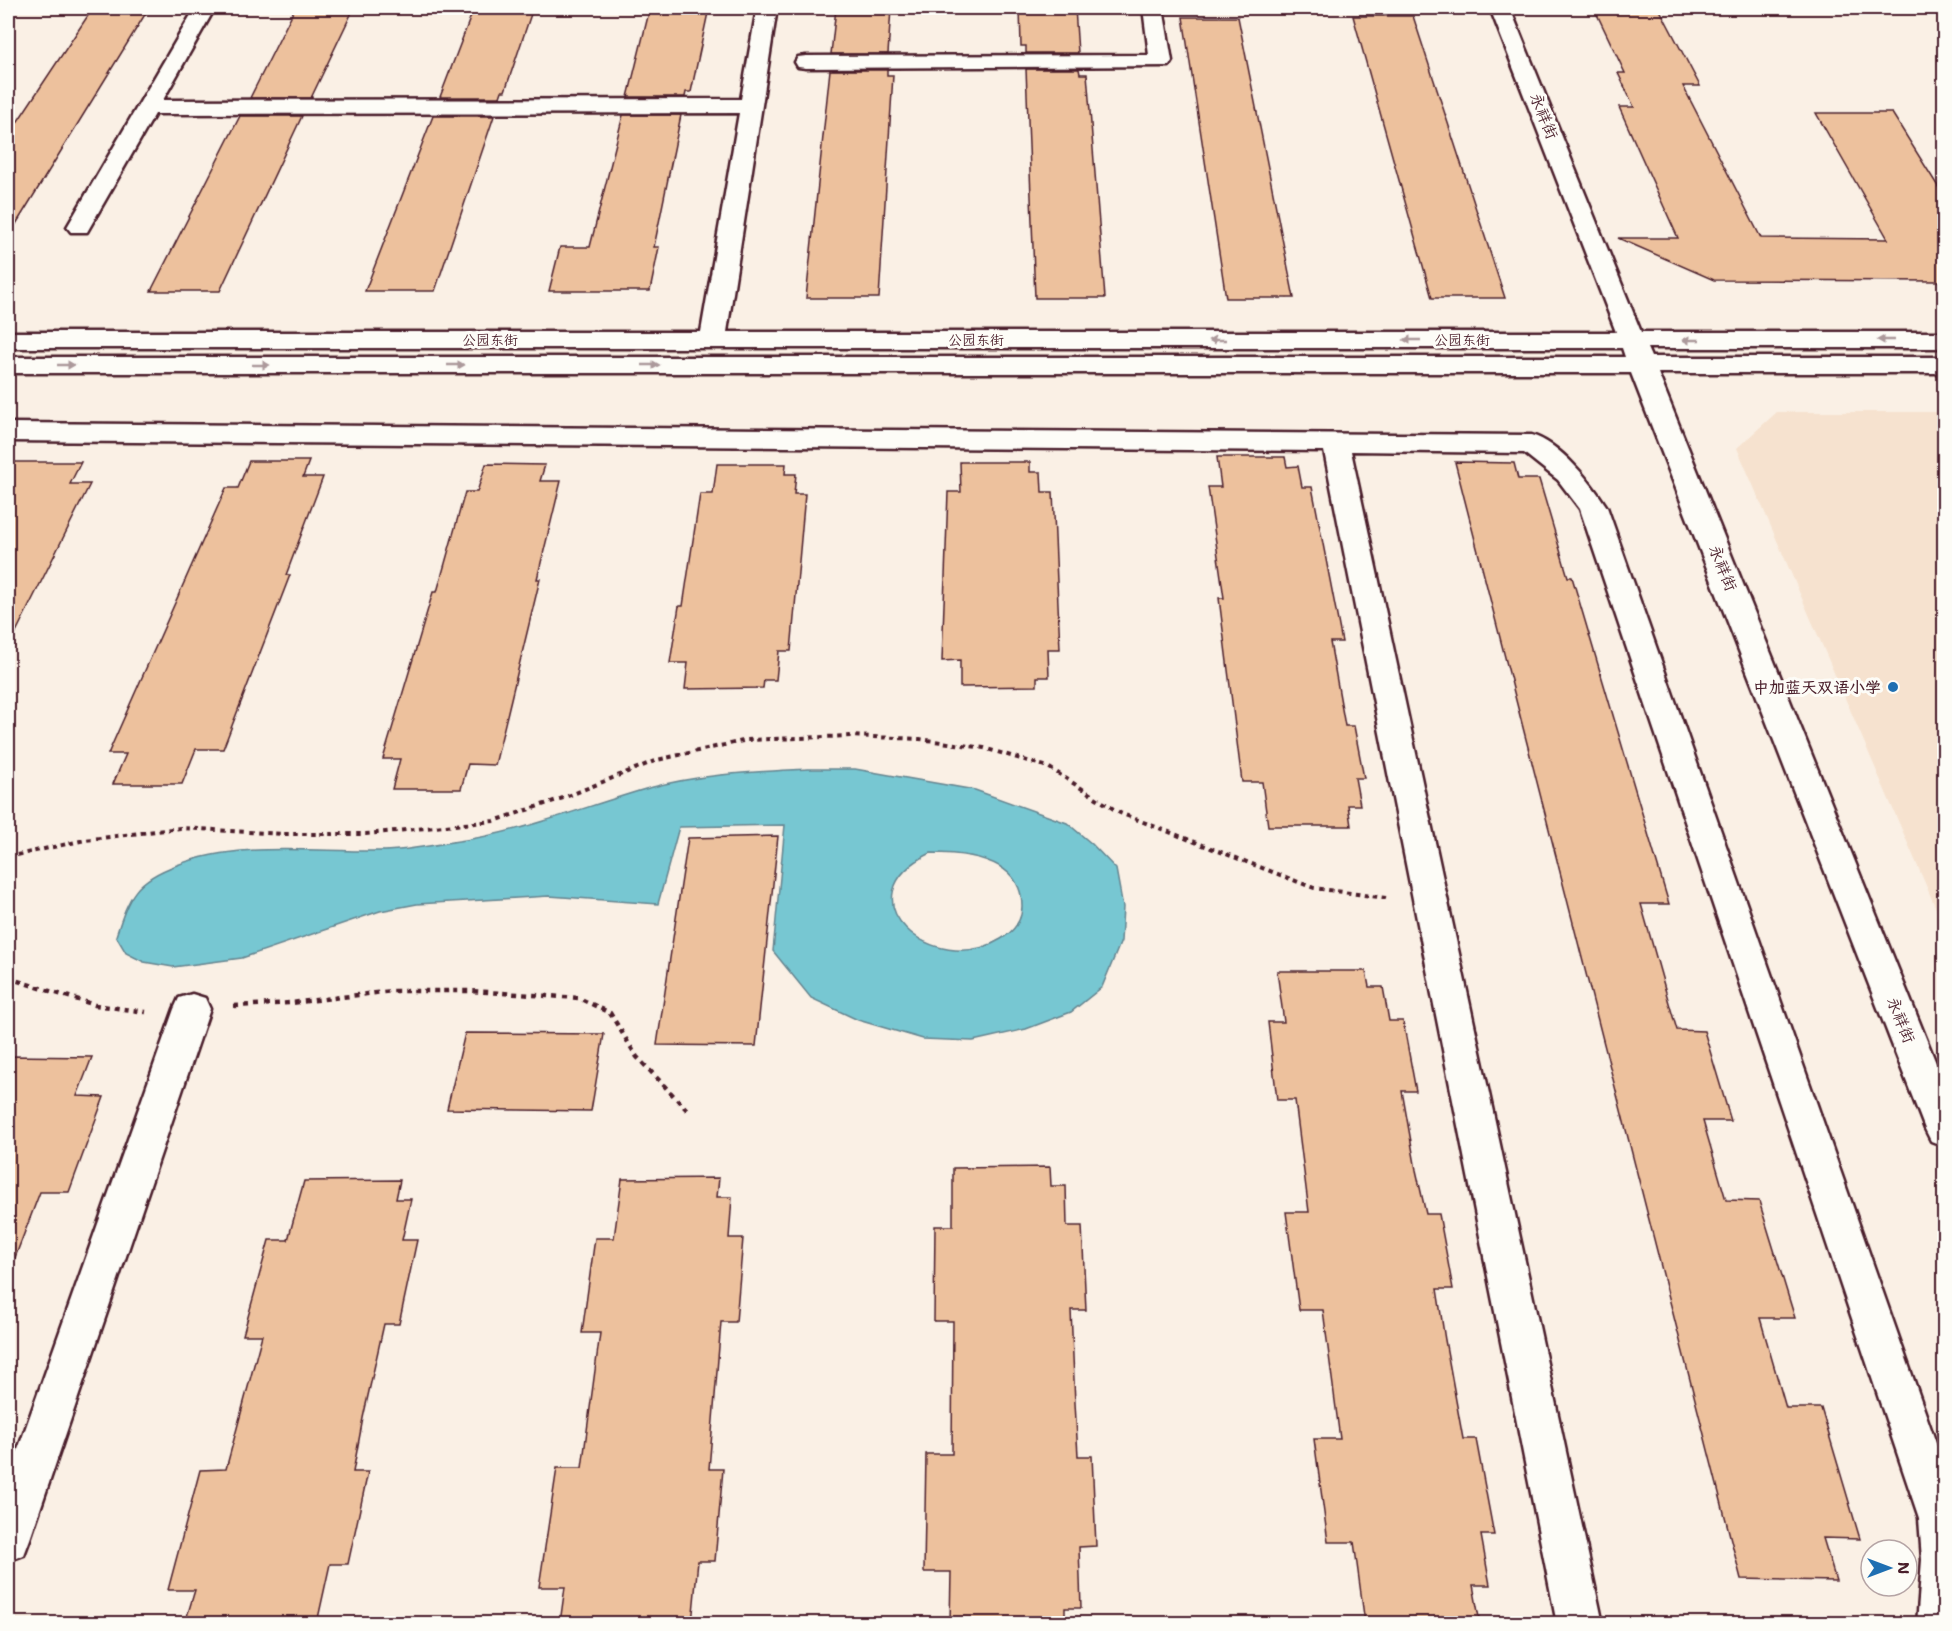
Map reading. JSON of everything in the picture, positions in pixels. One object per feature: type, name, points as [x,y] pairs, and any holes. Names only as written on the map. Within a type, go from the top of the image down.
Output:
[{"type":"street","points":[[79,227],[205,8]]},
{"type":"street","points":[[713,340],[767,8]]},
{"type":"street","points":[[806,62],[1161,61],[1153,8]]},
{"type":"street","name":"永祥街","points":[[1500,8],[1944,1129]]},
{"type":"street","points":[[148,106],[751,106]]},
{"type":"street","name":"公园东街","points":[[8,340],[713,340],[1637,353],[1944,365]]},
{"type":"street","name":"公园东街","points":[[8,365],[1637,353],[1944,340]]},
{"type":"street","points":[[8,432],[1531,444],[1569,474],[1593,507],[1941,1518],[1944,1560],[1940,1623]]},
{"type":"street","points":[[1336,443],[1580,1623]]},
{"type":"street","points":[[8,1539],[192,1009]]},
{"type":"path","points":[[8,857],[84,840],[180,828],[284,834],[366,834],[494,821],[563,798],[657,760],[747,740],[850,736],[920,739],[984,748],[1048,767],[1120,813],[1314,888],[1431,904]]},
{"type":"path","points":[[8,978],[89,1002],[136,1012],[291,1003],[392,990],[471,991],[579,998],[610,1013],[637,1057],[690,1113]]},
{"type":"shaded area","name":"中加蓝天双语小学","points":[[1777,412],[1944,412],[1944,927],[1737,448]]},
{"type":"water","points":[[807,769],[855,769],[975,790],[1067,823],[1092,844],[1116,869],[1123,907],[1121,941],[1102,987],[1071,1012],[1026,1029],[973,1041],[923,1039],[858,1020],[811,998],[773,951],[785,825],[679,827],[658,904],[549,896],[417,904],[380,911],[242,958],[173,967],[144,962],[126,953],[116,936],[130,900],[143,884],[163,871],[201,858],[252,850],[380,851],[416,848],[503,832],[668,783],[727,774]],"holes":[[[931,853],[976,857],[990,862],[1013,878],[1020,890],[1022,911],[1016,926],[1001,939],[975,949],[949,949],[925,942],[906,928],[895,911],[893,891],[905,871]]]},
{"type":"building","points":[[93,8],[149,8],[8,237],[8,136]]},
{"type":"building","points":[[295,8],[354,8],[311,98],[250,98]]},
{"type":"building","points":[[474,8],[533,8],[505,91],[502,91],[500,97],[440,97]]},
{"type":"building","points":[[650,8],[709,8],[691,92],[686,92],[685,97],[628,97]]},
{"type":"building","points":[[836,8],[891,8],[888,54],[831,54]]},
{"type":"building","points":[[1020,8],[1075,8],[1078,53],[1026,53],[1026,46],[1021,46]]},
{"type":"building","points":[[1594,8],[1659,8],[1700,86],[1683,86],[1761,238],[1888,239],[1816,113],[1892,113],[1944,196],[1944,281],[1714,280],[1618,238],[1678,238],[1619,107],[1634,107],[1618,73],[1625,73]]},
{"type":"building","points":[[1353,16],[1413,16],[1505,298],[1432,298]]},
{"type":"building","points":[[1183,17],[1238,17],[1294,298],[1226,298]]},
{"type":"building","points":[[1026,69],[1079,69],[1080,74],[1087,74],[1105,298],[1035,298]]},
{"type":"building","points":[[830,70],[887,70],[887,75],[893,75],[879,298],[806,298]]},
{"type":"building","points":[[623,115],[681,115],[654,247],[659,247],[650,291],[549,291],[560,247],[590,247]]},
{"type":"building","points":[[240,116],[302,116],[220,291],[151,291]]},
{"type":"building","points":[[433,116],[494,116],[435,291],[365,291]]},
{"type":"building","points":[[1217,457],[1285,457],[1287,467],[1298,466],[1302,487],[1312,487],[1342,642],[1330,642],[1345,726],[1354,726],[1364,778],[1355,778],[1360,805],[1348,805],[1351,826],[1268,826],[1262,782],[1242,782],[1219,598],[1224,598],[1208,487],[1221,487]]},
{"type":"building","points":[[249,461],[309,461],[303,477],[323,477],[286,575],[290,575],[223,749],[196,749],[182,784],[113,784],[126,754],[108,754],[226,488],[238,488]]},
{"type":"building","points":[[8,462],[81,462],[70,484],[90,484],[8,648]]},
{"type":"building","points":[[960,462],[1030,462],[1030,472],[1041,472],[1042,492],[1053,492],[1060,649],[1048,649],[1049,677],[1037,677],[1037,686],[960,687],[960,660],[942,661],[948,492],[961,492]]},
{"type":"building","points":[[1455,462],[1514,463],[1518,479],[1539,479],[1568,577],[1572,577],[1669,904],[1641,904],[1677,1030],[1704,1031],[1731,1121],[1703,1121],[1726,1200],[1759,1201],[1795,1318],[1760,1318],[1786,1408],[1821,1408],[1860,1538],[1823,1538],[1836,1581],[1741,1579]]},
{"type":"building","points":[[486,464],[545,465],[540,481],[561,481],[495,765],[468,764],[461,789],[392,789],[400,759],[383,759],[433,592],[437,592],[465,492],[477,492]]},
{"type":"building","points":[[717,464],[786,464],[785,474],[796,474],[794,494],[805,494],[791,651],[779,651],[776,680],[764,680],[763,688],[685,689],[688,663],[670,663],[679,606],[683,606],[700,494],[713,494]]},
{"type":"building","points":[[778,836],[756,1046],[657,1045],[688,838]]},
{"type":"building","points":[[1277,971],[1366,971],[1369,987],[1383,987],[1389,1021],[1403,1021],[1416,1091],[1402,1091],[1416,1170],[1426,1214],[1439,1214],[1453,1289],[1437,1289],[1445,1340],[1463,1439],[1476,1439],[1494,1535],[1481,1535],[1490,1585],[1473,1585],[1480,1623],[1365,1623],[1354,1542],[1328,1542],[1314,1439],[1340,1439],[1323,1310],[1299,1310],[1286,1212],[1309,1212],[1295,1100],[1277,1100],[1268,1022],[1284,1022]]},
{"type":"building","points":[[465,1033],[604,1034],[591,1111],[447,1109]]},
{"type":"building","points":[[8,1056],[92,1057],[77,1096],[104,1097],[69,1192],[40,1192],[11,1268],[8,1267]]},
{"type":"building","points":[[1050,1167],[1051,1186],[1066,1186],[1067,1226],[1082,1226],[1086,1310],[1071,1310],[1075,1403],[1078,1456],[1092,1456],[1096,1546],[1079,1547],[1081,1608],[1065,1608],[1065,1623],[950,1623],[951,1572],[924,1572],[926,1454],[952,1454],[953,1321],[934,1321],[935,1226],[953,1226],[953,1168]]},
{"type":"building","points":[[719,1178],[717,1197],[732,1197],[729,1238],[743,1238],[736,1322],[721,1322],[709,1469],[723,1469],[715,1561],[698,1561],[692,1623],[560,1623],[565,1587],[539,1587],[557,1468],[582,1468],[600,1333],[582,1333],[595,1238],[614,1238],[622,1179]]},
{"type":"building","points":[[400,1180],[396,1199],[411,1199],[402,1240],[417,1240],[399,1324],[384,1324],[363,1418],[353,1472],[368,1472],[348,1564],[330,1564],[317,1623],[185,1623],[195,1590],[168,1590],[200,1470],[226,1469],[262,1335],[243,1335],[269,1240],[288,1240],[304,1181]]},
{"type":"place","name":"中加蓝天双语小学","points":[[1893,687]]}]
